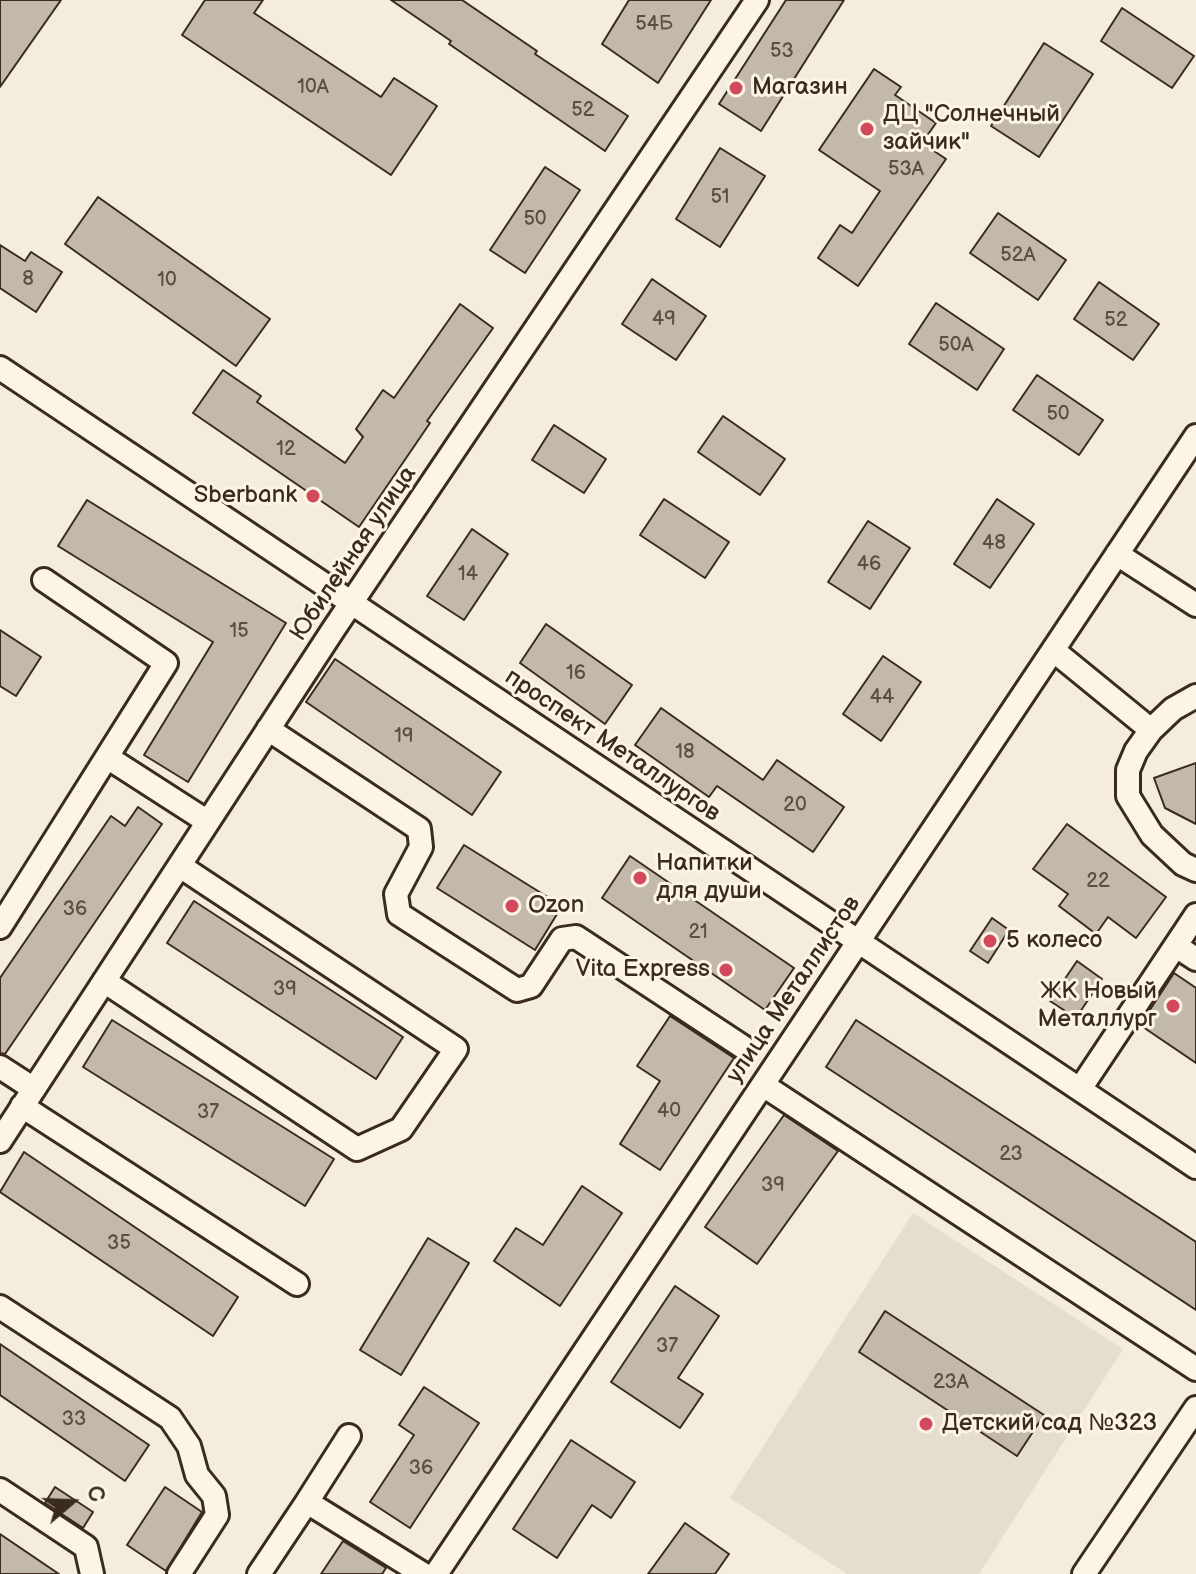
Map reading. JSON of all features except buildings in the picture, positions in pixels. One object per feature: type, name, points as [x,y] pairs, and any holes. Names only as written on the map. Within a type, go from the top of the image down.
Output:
[{"type":"street","name":"Юбилейная улица","points":[[0,1141],[268,729],[757,0]]},
{"type":"street","name":"проспект Металлургов","points":[[0,368],[1196,1167]]},
{"type":"street","name":"улица Металлистов","points":[[436,1574],[1196,436]]},
{"type":"street","points":[[1117,554],[1196,605]]},
{"type":"street","points":[[0,927],[166,663],[44,580]]},
{"type":"street","points":[[1053,650],[1151,730]]},
{"type":"street","points":[[1196,696],[1173,709],[1151,730],[1136,751],[1128,770],[1128,796],[1152,835],[1183,864],[1196,870]]},
{"type":"street","points":[[268,729],[419,829],[421,847],[396,894],[399,914],[517,990],[531,986],[562,939],[576,937],[743,1047]]},
{"type":"street","points":[[107,757],[208,822]]},
{"type":"street","points":[[104,981],[357,1149],[401,1129],[456,1049],[180,866]]},
{"type":"street","points":[[1080,1089],[1196,915]]},
{"type":"street","points":[[1176,946],[1196,959]]},
{"type":"street","points":[[0,1067],[28,1098],[297,1284]]},
{"type":"street","points":[[763,1085],[1196,1369]]},
{"type":"street","points":[[0,1307],[170,1418],[189,1446],[197,1475],[214,1496],[217,1515],[179,1574]]},
{"type":"street","points":[[1084,1574],[1196,1408]]},
{"type":"street","points":[[259,1574],[349,1436]]},
{"type":"street","points":[[0,1490],[86,1547],[92,1574]]},
{"type":"street","points":[[307,1502],[423,1574]]},
{"type":"shaded area","name":"Детский сад №323","points":[[913,1213],[1123,1349],[979,1574],[847,1574],[730,1498]]},
{"type":"place","name":"Магазин","points":[[736,88]]},
{"type":"place","name":"ДЦ \"Солнечный зайчик\"","points":[[867,129]]},
{"type":"place","name":"Sberbank","points":[[313,496]]},
{"type":"place","name":"Напитки для души","points":[[640,878]]},
{"type":"place","name":"Ozon","points":[[512,906]]},
{"type":"place","name":"5 колесо","points":[[990,941]]},
{"type":"place","name":"Vita Express","points":[[726,970]]},
{"type":"place","name":"ЖК Новый Металлург","points":[[1173,1006]]},
{"type":"place","name":"Детский сад №323","points":[[926,1424]]}]
